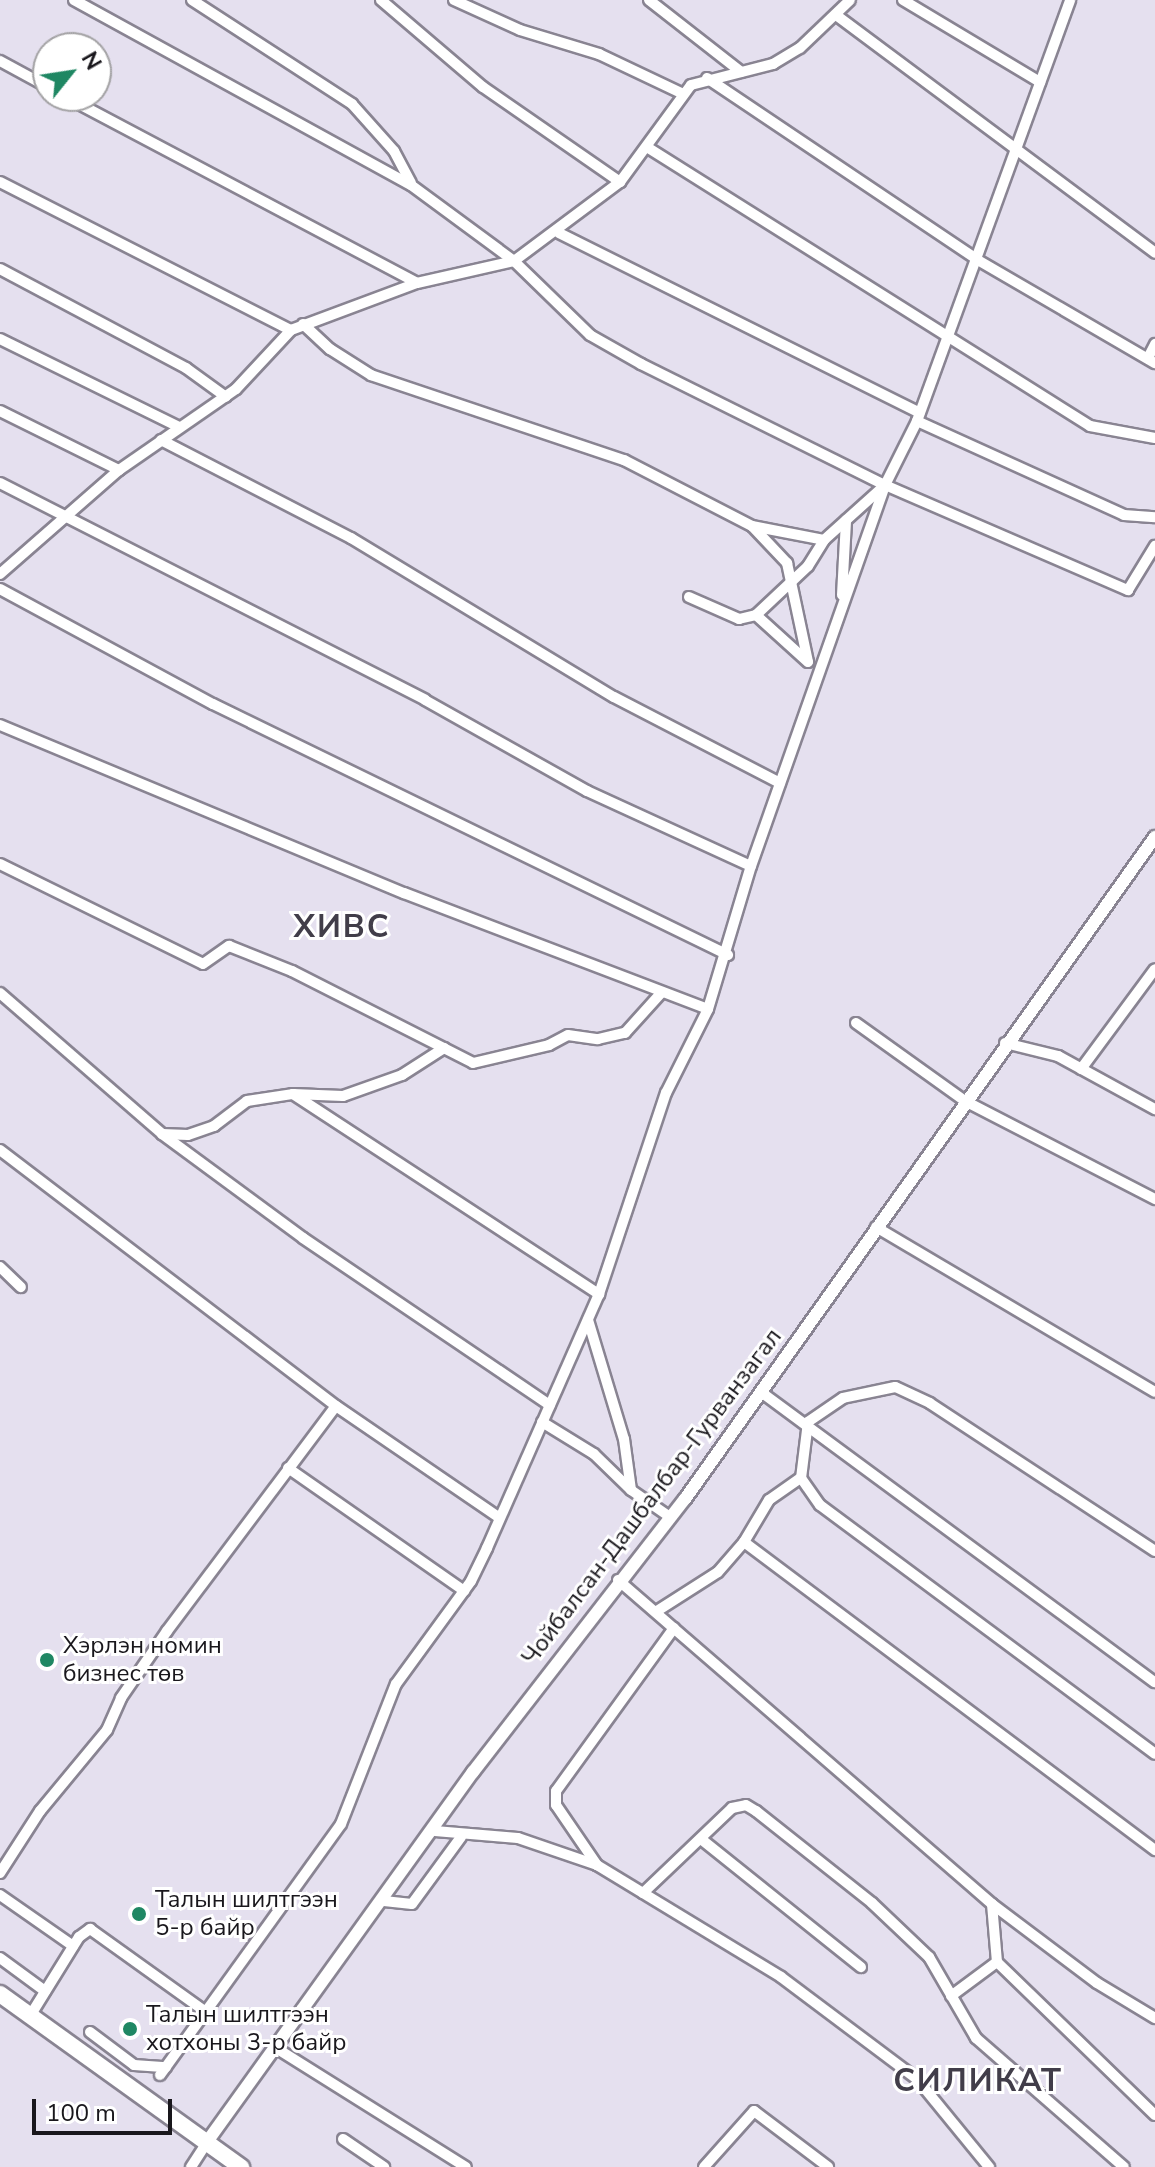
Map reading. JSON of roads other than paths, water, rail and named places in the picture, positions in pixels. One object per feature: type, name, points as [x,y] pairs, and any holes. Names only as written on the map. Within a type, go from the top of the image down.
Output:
[{"type":"main road","points":[[0,1994],[241,2167]]},
{"type":"street","points":[[77,0],[411,185],[514,261],[590,335],[885,485],[1128,590],[1155,546]]},
{"type":"street","points":[[192,0],[208,4],[352,104],[394,151],[411,185]]},
{"type":"street","points":[[381,0],[483,87],[620,182]]},
{"type":"street","points":[[454,0],[520,30],[599,54],[681,93]]},
{"type":"street","points":[[649,0],[741,72]]},
{"type":"street","points":[[3,568],[119,470],[226,397],[291,330],[417,283],[514,261],[559,233],[620,182],[650,149],[681,93],[707,78],[773,64],[800,48],[850,0]]},
{"type":"street","points":[[903,0],[1040,82]]},
{"type":"street","points":[[90,2032],[134,2065],[163,2071],[341,1824],[396,1684],[464,1591],[599,1294],[666,1093],[708,1009],[728,955],[751,866],[885,485],[919,417],[1013,148],[1070,0]]},
{"type":"street","points":[[836,15],[1155,253]]},
{"type":"street","points":[[0,61],[32,78]]},
{"type":"street","points":[[707,78],[976,259],[1151,361],[1155,344]]},
{"type":"street","points":[[94,112],[417,283]]},
{"type":"street","points":[[650,149],[1090,426],[1155,438]]},
{"type":"street","points":[[0,182],[291,330]]},
{"type":"street","points":[[559,233],[919,417],[1124,515],[1155,517]]},
{"type":"street","points":[[0,269],[186,368],[226,397]]},
{"type":"street","points":[[303,324],[330,349],[371,375],[624,460],[752,526],[824,540]]},
{"type":"street","points":[[0,339],[179,427]]},
{"type":"street","points":[[0,411],[119,470]]},
{"type":"street","points":[[161,440],[351,538],[614,697],[780,783]]},
{"type":"street","points":[[0,483],[425,700],[587,791],[751,866]]},
{"type":"street","points":[[689,597],[739,619],[756,615],[793,582],[824,540],[885,485]]},
{"type":"street","points":[[841,609],[846,520]]},
{"type":"street","points":[[752,526],[781,554],[793,582],[808,662]]},
{"type":"street","points":[[0,589],[213,704],[728,955]]},
{"type":"street","points":[[756,615],[820,673]]},
{"type":"street","points":[[0,725],[404,893],[708,1009]]},
{"type":"street","name":"Чойбалсан-Дашбалбар-Гурванзагал","points":[[207,2142],[618,1580],[670,1517],[761,1392],[1005,1043],[1155,837]]},
{"type":"street","points":[[0,864],[203,964],[229,946],[367,1005],[473,1063],[549,1045],[568,1035],[598,1039],[625,1033],[662,992]]},
{"type":"street","points":[[1081,1069],[1155,969]]},
{"type":"street","points":[[0,993],[162,1134],[303,1238],[550,1405]]},
{"type":"street","points":[[856,1023],[965,1101],[1155,1199]]},
{"type":"street","points":[[1005,1043],[1058,1056],[1155,1109]]},
{"type":"street","points":[[162,1134],[188,1135],[214,1126],[247,1101],[293,1094],[343,1096],[414,1069],[444,1048]]},
{"type":"street","points":[[293,1094],[599,1294]]},
{"type":"street","points":[[0,1150],[336,1406],[498,1517]]},
{"type":"street","points":[[876,1227],[1155,1392]]},
{"type":"street","points":[[0,1267],[21,1287]]},
{"type":"street","points":[[588,1320],[624,1439],[631,1490]]},
{"type":"street","points":[[1155,1551],[930,1403],[895,1387],[871,1388],[843,1398],[808,1422],[801,1478],[820,1505],[1155,1754]]},
{"type":"street","points":[[761,1392],[808,1422],[1155,1682]]},
{"type":"street","points":[[0,1873],[40,1811],[107,1730],[133,1678],[336,1406]]},
{"type":"street","points":[[542,1422],[594,1454],[631,1490],[670,1517]]},
{"type":"street","points":[[288,1468],[464,1591]]},
{"type":"street","points":[[657,1611],[718,1572],[744,1542],[769,1500],[801,1478]]},
{"type":"street","points":[[744,1542],[1155,1850]]},
{"type":"street","points":[[618,1580],[992,1904],[1097,1983],[1155,2018]]},
{"type":"street","points":[[597,1865],[556,1805],[556,1791],[674,1628]]},
{"type":"street","points":[[643,1893],[732,1808],[746,1805],[872,1903],[929,1957],[976,2038],[1124,2167]]},
{"type":"street","points":[[435,1831],[461,1837],[488,1832],[518,1838],[597,1865],[791,1984],[917,2079],[989,2167]]},
{"type":"street","points":[[384,1901],[412,1904],[461,1837]]},
{"type":"street","points":[[701,1839],[861,1967]]},
{"type":"street","points":[[0,1895],[73,1946]]},
{"type":"street","points":[[992,1904],[997,1962],[1155,2115]]},
{"type":"street","points":[[30,2016],[73,1946],[90,1929],[206,2012]]},
{"type":"street","points":[[0,1958],[45,1991]]},
{"type":"street","points":[[951,1996],[997,1962]]},
{"type":"street","points":[[276,2048],[466,2167]]},
{"type":"street","points":[[704,2167],[754,2111],[828,2167]]},
{"type":"street","points":[[343,2139],[384,2167]]},
{"type":"street","points":[[191,2167],[207,2142]]},
{"type":"place","name":"Хэрлэн номин бизнес төв","points":[[47,1660]]},
{"type":"place","name":"Талын шилтгээн 5-р байр","points":[[139,1914]]},
{"type":"place","name":"Талын шилтгээн хотхоны 3-р байр","points":[[130,2029]]},
{"type":"district","name":"ХИВС","points":[[342,927]]},
{"type":"district","name":"СИЛИКАТ","points":[[978,2081]]}]
